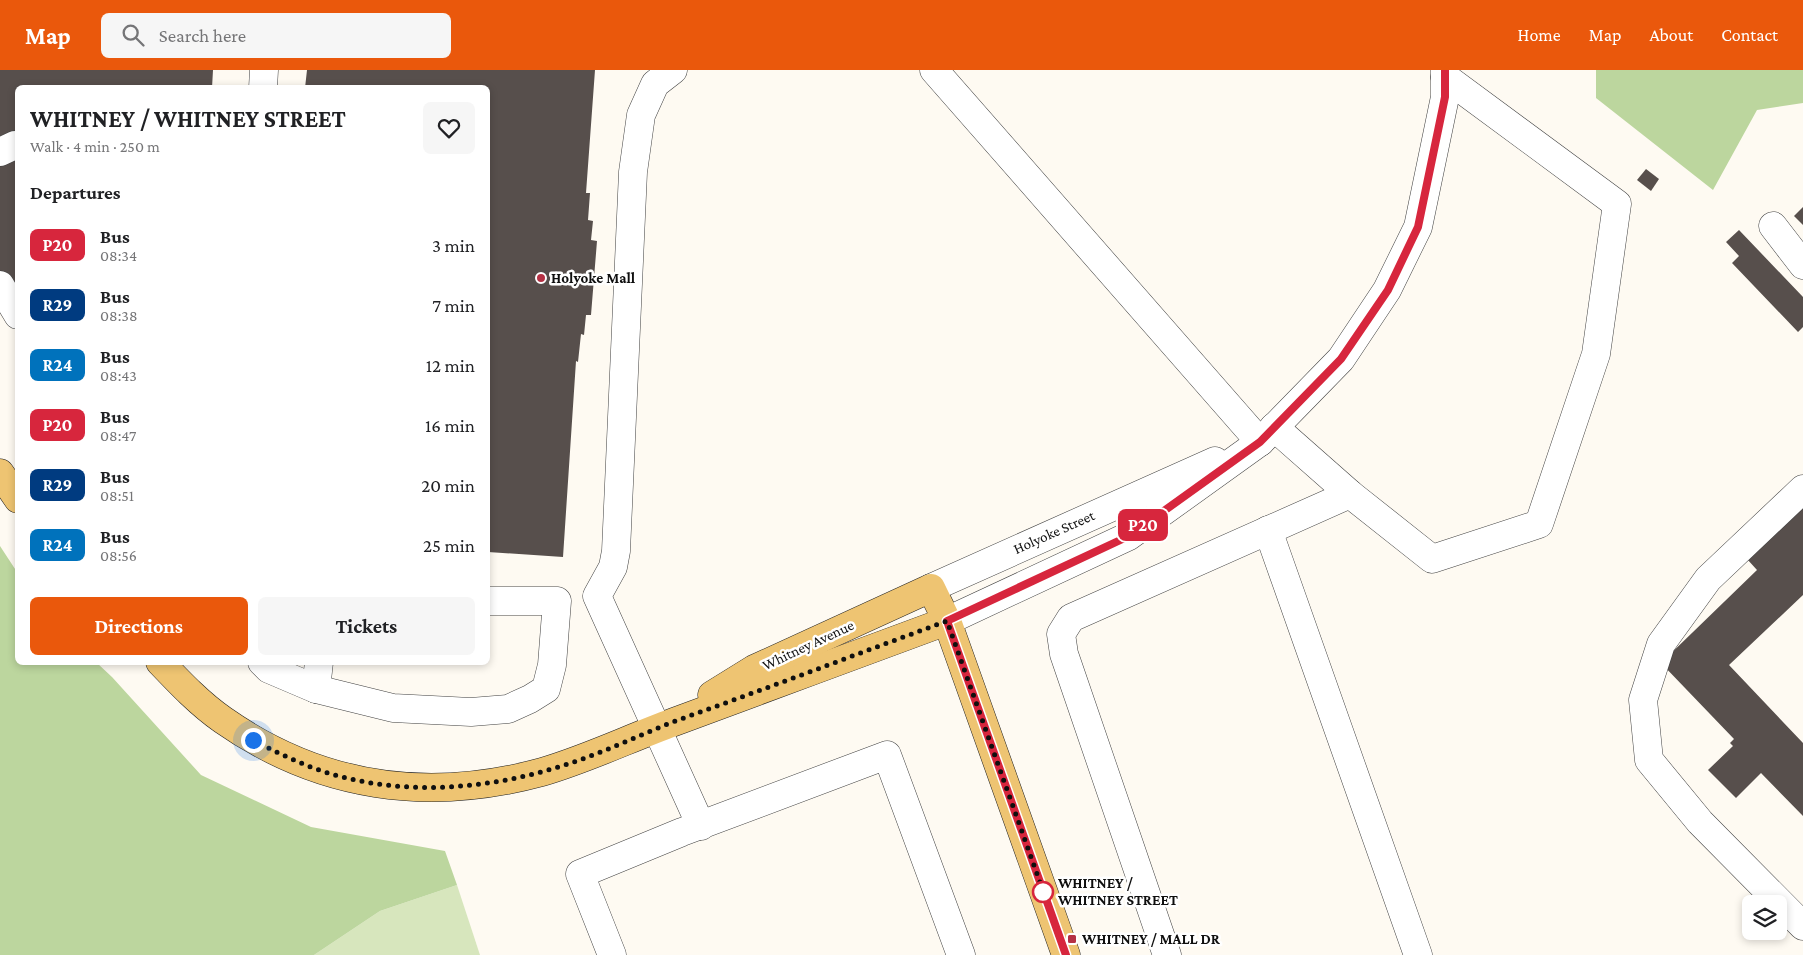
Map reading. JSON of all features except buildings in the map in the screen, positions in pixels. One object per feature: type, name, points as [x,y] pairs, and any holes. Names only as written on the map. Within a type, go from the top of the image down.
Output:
[{"type":"main road","points":[[0,473],[15,495]]},
{"type":"main road","points":[[931,588],[947,621],[1066,955]]},
{"type":"main road","name":"Whitney Avenue","points":[[657,728],[754,669],[931,588]]},
{"type":"main road","name":"Whitney Avenue","points":[[163,665],[188,691],[222,719],[253,740],[287,757],[326,772],[364,782],[430,788],[461,787],[505,781],[578,760],[657,728],[947,621]]},
{"type":"street","points":[[263,85],[264,70]]},
{"type":"street","points":[[596,596],[613,567],[617,543],[634,172],[641,115],[655,84],[673,70]]},
{"type":"street","points":[[934,70],[1267,434],[1350,494],[1432,559],[1538,524],[1596,354],[1618,204],[1445,74]]},
{"type":"street","name":"Holyoke Street","points":[[947,621],[1129,536],[1267,434],[1341,359],[1388,290],[1418,227],[1445,97],[1445,74]]},
{"type":"street","points":[[1773,226],[1803,264]]},
{"type":"street","points":[[0,285],[15,310]]},
{"type":"street","name":"Holyoke Street","points":[[931,588],[1267,434]]},
{"type":"street","points":[[1803,489],[1708,579],[1661,644],[1643,700],[1649,760],[1700,822],[1803,926]]},
{"type":"street","points":[[1167,955],[1064,654],[1061,634],[1071,618],[1350,494]]},
{"type":"street","points":[[1268,530],[1418,955]]},
{"type":"street","points":[[490,601],[556,601],[596,596]]},
{"type":"street","points":[[596,596],[701,826]]},
{"type":"street","points":[[265,665],[269,669],[318,676],[393,708],[471,712],[508,709],[546,689],[552,665],[556,601]]},
{"type":"street","points":[[612,955],[580,874],[682,832],[888,755],[961,955]]},
{"type":"green space","points":[[1596,70],[1803,70],[1803,103],[1757,110],[1713,190],[1596,98]]},
{"type":"green space","points":[[0,546],[15,569],[15,665],[99,665],[201,775],[311,827],[445,851],[457,885],[380,911],[314,955],[0,955]]},
{"type":"green space","points":[[457,885],[480,955],[314,955],[380,911]]},
{"type":"bus line","name":"P20","points":[[1066,955],[947,621],[1129,536],[1260,442],[1341,359],[1388,290],[1418,227],[1445,97],[1445,70]]},
{"type":"place","name":"Holyoke Mall","points":[[541,278]]},
{"type":"place","name":"WHITNEY / WHITNEY STREET","points":[[1043,892]]},
{"type":"place","name":"WHITNEY / MALL DR","points":[[1072,939]]},
{"type":"route","points":[[253,740],[287,757],[326,772],[364,782],[430,788],[461,787],[505,781],[578,760],[657,728],[947,621],[1046,899],[1043,892]]}]
